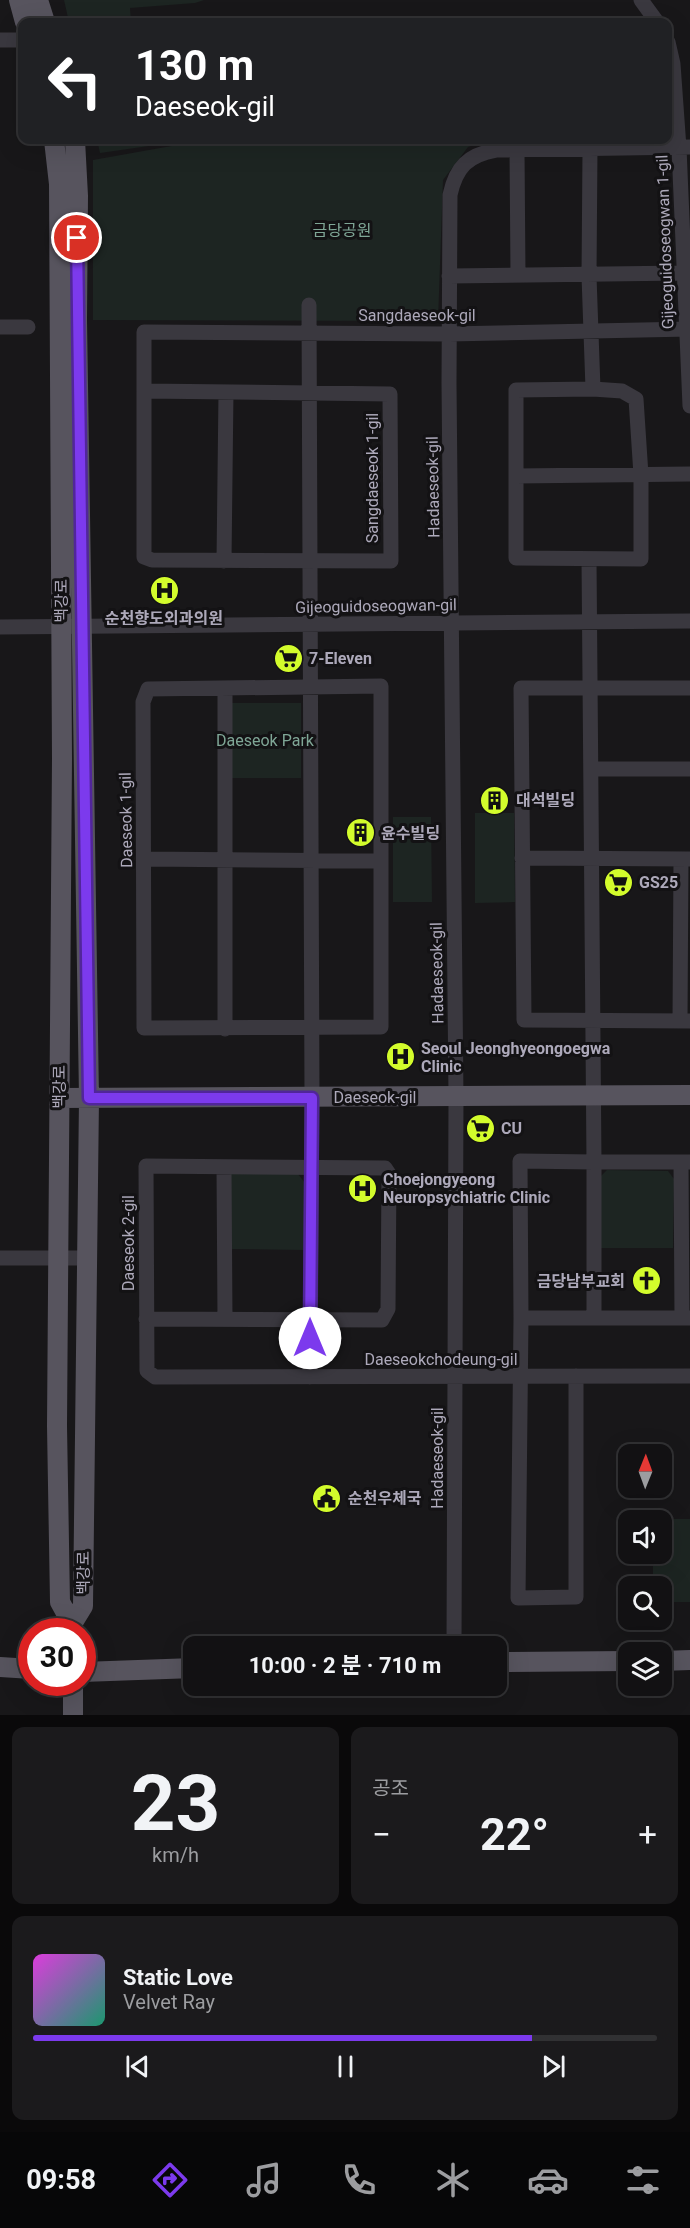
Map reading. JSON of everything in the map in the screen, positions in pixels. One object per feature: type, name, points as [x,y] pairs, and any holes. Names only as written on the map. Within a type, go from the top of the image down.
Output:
[{"type":"main road","points":[[19,0],[24,18]]},
{"type":"main road","points":[[38,0],[44,18]]},
{"type":"main road","name":"백강로","points":[[54,144],[59,184],[62,627],[57,1426],[60,1602],[67,1618]]},
{"type":"main road","name":"백강로","points":[[75,144],[78,196],[77,320],[89,1098],[83,1606],[77,1618]]},
{"type":"main road","name":"Daeseok-gil","points":[[59,1098],[690,1095]]},
{"type":"main road","points":[[672,1661],[690,1660]]},
{"type":"main road","points":[[507,1662],[618,1661]]},
{"type":"main road","points":[[0,1667],[18,1668]]},
{"type":"main road","points":[[96,1672],[183,1668]]},
{"type":"main road","points":[[73,1696],[73,1715]]},
{"type":"street","points":[[641,0],[654,18]]},
{"type":"street","points":[[0,40],[18,40]]},
{"type":"street","name":"Gijeoguidoseogwan 1-gil","points":[[672,63],[685,148],[684,273],[689,329],[690,406]]},
{"type":"street","name":"Hadaeseok-gil","points":[[454,1636],[456,1097],[449,334],[450,195],[453,182],[471,157],[496,150],[685,148]]},
{"type":"street","points":[[590,149],[589,276],[593,389]]},
{"type":"street","points":[[517,150],[518,275]]},
{"type":"street","points":[[449,276],[684,273]]},
{"type":"street","points":[[309,304],[312,1028],[310,1377]]},
{"type":"street","points":[[0,327],[28,327]]},
{"type":"street","name":"Sangdaeseok-gil","points":[[144,391],[144,332],[449,334],[689,329]]},
{"type":"street","points":[[516,390],[622,391],[636,399],[641,475],[641,559],[516,558],[516,390]]},
{"type":"street","name":"Sangdaeseok 1-gil","points":[[144,391],[390,394],[391,561],[152,560],[144,557],[144,391]]},
{"type":"street","points":[[224,561],[226,392]]},
{"type":"street","points":[[516,476],[690,474]]},
{"type":"street","points":[[589,559],[594,1021],[594,1311],[591,1318]]},
{"type":"street","name":"Gijeoguidoseogwan-gil","points":[[0,627],[690,621]]},
{"type":"street","name":"Daeseok 1-gil","points":[[225,1029],[144,1028],[143,702],[148,688],[381,686],[381,1027],[312,1028]]},
{"type":"street","points":[[225,688],[225,1029],[312,1028]]},
{"type":"street","points":[[522,858],[685,859],[685,1021],[524,1020],[522,858],[521,688],[690,688]]},
{"type":"street","points":[[591,769],[690,769]]},
{"type":"street","points":[[145,859],[381,861]]},
{"type":"street","points":[[521,1318],[686,1318],[685,1162],[520,1161],[518,1598],[576,1597],[576,1376]]},
{"type":"street","name":"Daeseok 2-gil","points":[[146,1166],[312,1168],[385,1168],[389,1173],[388,1309],[382,1320],[146,1319],[146,1166]]},
{"type":"street","points":[[224,1167],[225,1319]]},
{"type":"street","points":[[0,1257],[86,1258]]},
{"type":"street","name":"Daeseokchodeung-gil","points":[[146,1319],[147,1371],[155,1377],[690,1376]]},
{"type":"green space","points":[[64,0],[204,0],[195,3],[130,8],[131,18],[68,18]]},
{"type":"green space","points":[[98,144],[149,144],[149,146],[100,153]]},
{"type":"green space","name":"금당공원","points":[[183,144],[478,144],[468,147],[443,180],[438,321],[93,320],[93,160]]},
{"type":"green space","name":"Daeseok Park","points":[[230,703],[301,703],[301,778],[230,778]]},
{"type":"green space","points":[[475,813],[514,813],[515,902],[475,903]]},
{"type":"green space","points":[[393,817],[431,817],[432,902],[393,902]]},
{"type":"green space","points":[[607,1170],[668,1171],[674,1179],[673,1248],[598,1248],[599,1178]]},
{"type":"green space","points":[[230,1173],[298,1174],[305,1183],[304,1250],[229,1249]]},
{"type":"green space","points":[[672,1519],[690,1519],[690,1602],[672,1602],[672,1576],[653,1576],[653,1564],[672,1564]]},
{"type":"place","name":"순천향도외과의원","points":[[164,590]]},
{"type":"place","name":"7-Eleven","points":[[288,658]]},
{"type":"place","name":"대석빌딩","points":[[495,800]]},
{"type":"place","name":"윤수빌딩","points":[[360,833]]},
{"type":"place","name":"GS25","points":[[618,882]]},
{"type":"place","name":"Seoul Jeonghyeongoegwa Clinic","points":[[400,1057]]},
{"type":"place","name":"CU","points":[[480,1128]]},
{"type":"place","name":"Choejongyeong Neuropsychiatric Clinic","points":[[362,1188]]},
{"type":"place","name":"금당남부교회","points":[[646,1281]]},
{"type":"place","name":"순천우체국","points":[[327,1498]]},
{"type":"route","points":[[77,238],[89,1098],[312,1098],[310,1338]]}]
